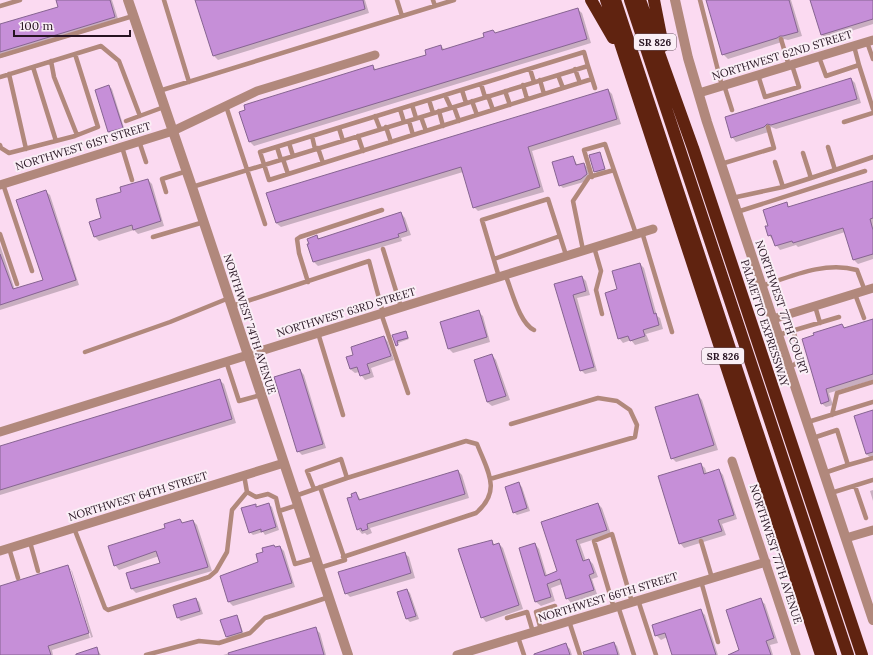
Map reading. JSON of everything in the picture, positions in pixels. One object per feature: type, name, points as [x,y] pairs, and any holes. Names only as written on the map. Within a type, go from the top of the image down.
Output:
[{"type":"highway","points":[[591,0],[624,58]]},
{"type":"highway","name":"SR 826","points":[[606,0],[821,655]]},
{"type":"highway","points":[[615,0],[831,655]]},
{"type":"highway","points":[[630,0],[848,655]]},
{"type":"highway","name":"PALMETTO EXPRESSWAY","points":[[640,0],[670,84],[862,655]]},
{"type":"highway","points":[[654,0],[670,84]]},
{"type":"street","name":"NORTHWEST 74TH AVENUE","points":[[128,0],[187,171],[348,655]]},
{"type":"street","name":"NORTHWEST 77TH COURT","points":[[675,0],[698,93],[873,620]]},
{"type":"street","name":"NORTHWEST 62ND STREET","points":[[698,93],[870,41]]},
{"type":"street","name":"NORTHWEST 61ST STREET","points":[[1,184],[173,131],[257,92],[375,55]]},
{"type":"street","name":"NORTHWEST 63RD STREET","points":[[0,432],[653,229]]},
{"type":"street","points":[[773,319],[869,289]]},
{"type":"street","name":"NORTHWEST 77TH AVENUE","points":[[732,461],[796,655]]},
{"type":"street","name":"NORTHWEST 64TH STREET","points":[[5,550],[284,463]]},
{"type":"street","points":[[846,538],[872,532]]},
{"type":"street","name":"NORTHWEST 66TH STREET","points":[[458,655],[766,562]]},
{"type":"lane","points":[[0,6],[20,0]]},
{"type":"lane","points":[[164,0],[190,82]]},
{"type":"lane","points":[[397,0],[402,16]]},
{"type":"lane","points":[[433,0],[435,6]]},
{"type":"lane","points":[[159,91],[454,0]]},
{"type":"lane","points":[[700,0],[723,86],[732,110]]},
{"type":"lane","points":[[0,56],[133,16]]},
{"type":"lane","points":[[758,75],[765,97],[799,87],[781,39]]},
{"type":"lane","points":[[870,41],[873,59]]},
{"type":"lane","points":[[0,77],[101,46],[119,61],[140,116]]},
{"type":"lane","points":[[854,46],[873,109]]},
{"type":"lane","points":[[592,79],[269,180],[260,152],[584,52],[595,88]]},
{"type":"lane","points":[[0,145],[1,148],[9,153],[77,135],[98,127],[75,54]]},
{"type":"lane","points":[[819,57],[826,76],[859,66]]},
{"type":"lane","points":[[51,62],[54,77],[77,135]]},
{"type":"lane","points":[[192,187],[588,66]]},
{"type":"lane","points":[[32,67],[56,141]]},
{"type":"lane","points":[[530,69],[534,82]]},
{"type":"lane","points":[[575,69],[580,83]]},
{"type":"lane","points":[[9,74],[26,148]]},
{"type":"lane","points":[[558,74],[563,88]]},
{"type":"lane","points":[[540,80],[544,94]]},
{"type":"lane","points":[[481,84],[494,110]]},
{"type":"lane","points":[[523,85],[528,99]]},
{"type":"lane","points":[[462,90],[477,115]]},
{"type":"lane","points":[[505,91],[510,105]]},
{"type":"lane","points":[[445,95],[459,121]]},
{"type":"lane","points":[[428,100],[433,113]]},
{"type":"lane","points":[[412,105],[426,131]]},
{"type":"lane","points":[[226,106],[265,224]]},
{"type":"lane","points":[[126,120],[164,107]]},
{"type":"lane","points":[[400,109],[412,135]]},
{"type":"lane","points":[[439,111],[443,126]]},
{"type":"lane","points":[[844,122],[873,113]]},
{"type":"lane","points":[[375,116],[380,129]]},
{"type":"lane","points":[[386,127],[391,142]]},
{"type":"lane","points":[[721,164],[774,148],[768,127]]},
{"type":"lane","points":[[339,128],[343,141]]},
{"type":"lane","points":[[312,136],[323,163]]},
{"type":"lane","points":[[358,136],[363,151]]},
{"type":"lane","points":[[139,141],[146,162]]},
{"type":"lane","points":[[288,143],[293,156]]},
{"type":"lane","points":[[592,177],[584,150],[605,144],[639,233],[672,332]]},
{"type":"lane","points":[[122,147],[132,180]]},
{"type":"lane","points":[[277,147],[288,174]]},
{"type":"lane","points":[[828,147],[835,170]]},
{"type":"lane","points":[[803,153],[811,178]]},
{"type":"lane","points":[[732,198],[782,187],[873,157]]},
{"type":"lane","points":[[775,162],[782,187]]},
{"type":"lane","points":[[583,250],[573,201],[592,177],[614,170]]},
{"type":"lane","points":[[166,192],[162,179],[187,171]]},
{"type":"lane","points":[[737,212],[865,171]]},
{"type":"lane","points":[[1,184],[32,271]]},
{"type":"lane","points":[[534,330],[528,327],[520,313],[494,259],[482,220],[548,198],[566,255]]},
{"type":"lane","points":[[308,282],[299,253],[297,239],[382,210]]},
{"type":"lane","points":[[153,237],[204,222]]},
{"type":"lane","points":[[0,234],[17,284]]},
{"type":"lane","points":[[494,259],[560,236]]},
{"type":"lane","points":[[594,247],[601,271],[596,290],[602,314]]},
{"type":"lane","points":[[383,249],[401,307]]},
{"type":"lane","points":[[85,352],[230,302],[308,282],[369,262],[382,313],[408,393]]},
{"type":"lane","points":[[762,286],[823,267],[844,266],[857,270],[869,289]]},
{"type":"lane","points":[[855,294],[864,318]]},
{"type":"lane","points":[[815,306],[820,323]]},
{"type":"lane","points":[[778,335],[840,317]]},
{"type":"lane","points":[[790,367],[802,360],[793,330]]},
{"type":"lane","points":[[318,333],[343,415]]},
{"type":"lane","points":[[226,361],[239,401],[261,395]]},
{"type":"lane","points":[[832,415],[837,393],[873,382]]},
{"type":"lane","points":[[490,479],[635,437],[637,425],[630,410],[617,401],[598,398],[511,424]]},
{"type":"lane","points":[[808,422],[873,402]]},
{"type":"lane","points":[[813,438],[837,430],[848,465]]},
{"type":"lane","points":[[280,512],[314,489],[466,441],[477,444],[490,479],[492,490],[489,499],[476,513],[343,557]]},
{"type":"lane","points":[[824,473],[873,458]]},
{"type":"lane","points":[[314,489],[307,471],[341,459],[347,478]]},
{"type":"lane","points":[[244,476],[247,492]]},
{"type":"lane","points":[[831,493],[873,480]]},
{"type":"lane","points":[[855,486],[866,518]]},
{"type":"lane","points":[[247,492],[256,497],[268,494],[276,498],[295,564],[345,560],[320,487]]},
{"type":"lane","points":[[74,528],[105,608],[108,610],[209,577],[216,571],[227,552],[232,510],[247,492]]},
{"type":"lane","points":[[634,655],[616,607],[594,540],[612,534],[635,601],[656,655]]},
{"type":"lane","points":[[701,541],[712,578]]},
{"type":"lane","points":[[30,542],[38,571]]},
{"type":"lane","points":[[5,550],[18,578]]},
{"type":"lane","points":[[700,582],[718,642]]},
{"type":"lane","points":[[146,655],[199,641],[219,643],[250,633],[265,618],[329,597]]},
{"type":"lane","points":[[537,631],[536,612],[555,606]]},
{"type":"lane","points":[[507,618],[527,612],[537,631]]},
{"type":"lane","points":[[569,621],[580,655]]},
{"type":"lane","points":[[518,637],[524,655]]},
{"type":"building","points":[[56,0],[110,0],[115,17],[0,52],[0,24],[58,7]]},
{"type":"building","points":[[195,0],[363,0],[365,9],[213,56]]},
{"type":"building","points":[[706,0],[789,0],[798,32],[780,36],[722,55]]},
{"type":"building","points":[[810,0],[873,0],[873,19],[821,35]]},
{"type":"building","points":[[578,8],[587,39],[249,142],[239,112],[245,110],[244,105],[373,65],[374,70],[426,55],[425,50],[441,45],[442,50],[484,37],[483,33],[493,30],[495,33]]},
{"type":"building","points":[[851,78],[857,99],[771,125],[767,124],[764,127],[731,138],[725,117]]},
{"type":"building","points":[[109,85],[123,128],[108,132],[95,90]]},
{"type":"building","points":[[608,89],[617,119],[528,147],[540,187],[473,208],[461,167],[276,223],[266,193]]},
{"type":"building","points":[[600,152],[605,169],[594,172],[589,155]]},
{"type":"building","points":[[573,156],[576,165],[584,163],[587,174],[581,179],[559,186],[552,162]]},
{"type":"building","points":[[148,179],[161,221],[133,230],[132,225],[94,237],[89,222],[101,218],[96,199],[121,192],[120,187]]},
{"type":"building","points":[[873,181],[873,218],[870,219],[873,230],[873,254],[853,260],[843,228],[793,243],[792,241],[775,246],[771,235],[768,236],[765,226],[768,226],[763,210],[787,202],[788,207]]},
{"type":"building","points":[[46,190],[76,280],[0,305],[0,254],[13,289],[43,280],[16,200]]},
{"type":"building","points":[[401,212],[407,231],[398,234],[399,237],[313,262],[307,244],[309,244],[307,239],[317,235],[318,239]]},
{"type":"building","points":[[640,263],[654,314],[656,313],[659,325],[643,330],[645,336],[630,341],[628,336],[618,339],[605,293],[617,289],[612,271]]},
{"type":"building","points":[[582,276],[586,291],[573,295],[594,367],[580,371],[554,284]]},
{"type":"building","points":[[479,310],[487,337],[448,349],[440,322]]},
{"type":"building","points":[[873,319],[873,374],[826,389],[829,401],[821,404],[802,339],[814,335],[813,333],[842,324],[844,328]]},
{"type":"building","points":[[406,331],[408,338],[397,341],[398,345],[396,346],[392,335]]},
{"type":"building","points":[[384,336],[391,356],[367,364],[370,373],[360,376],[357,367],[350,369],[346,357],[353,355],[351,347]]},
{"type":"building","points":[[492,354],[506,396],[487,402],[474,360]]},
{"type":"building","points":[[300,369],[323,444],[297,452],[274,377]]},
{"type":"building","points":[[220,379],[232,419],[0,490],[0,446]]},
{"type":"building","points":[[698,394],[714,445],[671,459],[655,407]]},
{"type":"building","points":[[873,410],[873,452],[866,454],[854,416]]},
{"type":"building","points":[[701,463],[704,474],[719,469],[734,515],[718,520],[722,531],[679,544],[658,476]]},
{"type":"building","points":[[458,470],[465,494],[367,524],[368,529],[362,531],[361,528],[357,530],[347,498],[352,497],[351,494],[356,492],[359,500]]},
{"type":"building","points":[[519,482],[527,508],[513,513],[505,487]]},
{"type":"building","points":[[269,503],[276,527],[261,532],[261,529],[249,533],[241,508],[256,504],[256,507]]},
{"type":"building","points":[[598,503],[607,530],[576,540],[583,561],[589,559],[594,573],[589,575],[594,590],[566,599],[560,579],[547,584],[551,597],[535,602],[519,548],[535,543],[545,576],[557,571],[541,522]]},
{"type":"building","points":[[180,519],[182,523],[193,520],[208,567],[131,589],[126,573],[160,563],[156,551],[114,566],[108,546],[165,528],[164,524]]},
{"type":"building","points":[[492,540],[493,545],[499,543],[519,605],[481,618],[458,549]]},
{"type":"building","points":[[274,545],[275,547],[280,546],[292,583],[228,602],[220,576],[258,562],[256,554],[263,552],[262,548]]},
{"type":"building","points":[[405,552],[411,573],[345,594],[338,572]]},
{"type":"building","points":[[68,565],[89,633],[48,646],[51,655],[0,655],[0,586]]},
{"type":"building","points":[[407,589],[416,616],[406,619],[397,592]]},
{"type":"building","points":[[196,598],[200,611],[177,618],[173,605]]},
{"type":"building","points":[[761,598],[774,638],[766,641],[771,655],[728,655],[739,650],[726,610]]},
{"type":"building","points":[[701,609],[716,655],[672,655],[665,633],[655,636],[652,625]]},
{"type":"building","points":[[237,615],[242,632],[226,637],[220,620]]},
{"type":"building","points":[[316,627],[324,655],[229,655],[228,653]]},
{"type":"building","points":[[614,642],[618,655],[584,655],[583,652]]},
{"type":"building","points":[[566,643],[570,655],[534,655],[534,654]]},
{"type":"building","points":[[97,647],[99,655],[76,655],[76,654]]}]
